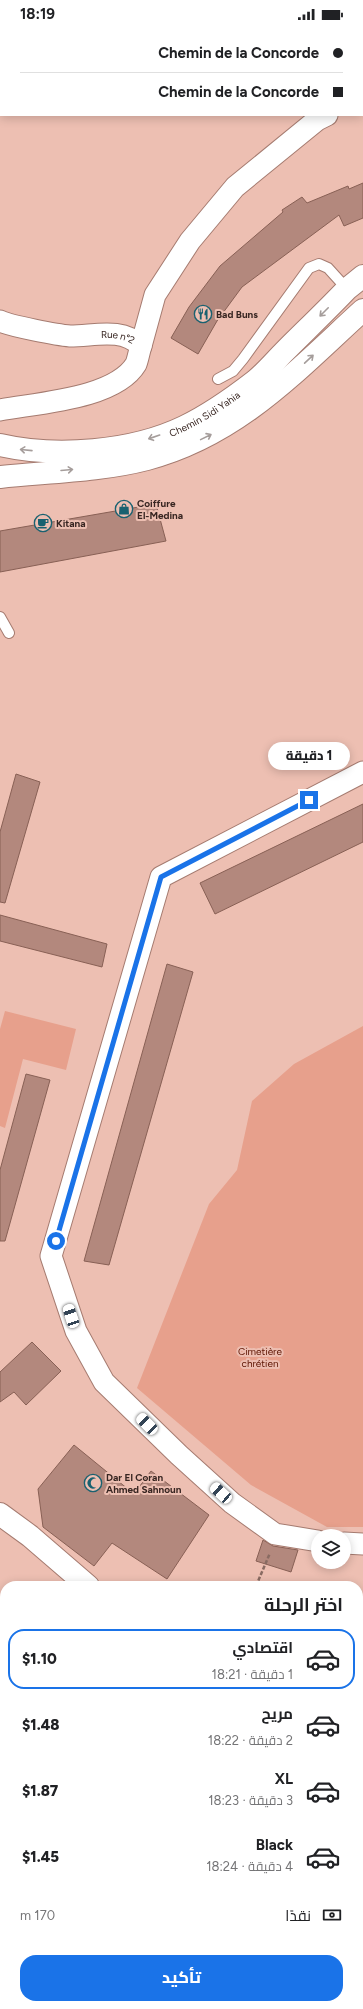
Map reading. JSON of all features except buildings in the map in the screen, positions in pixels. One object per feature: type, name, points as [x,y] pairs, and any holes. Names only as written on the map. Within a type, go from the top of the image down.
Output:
[{"type":"main road","name":"Chemin Sidi Yahia","points":[[0,445],[20,449],[63,452],[100,449],[142,441],[183,427],[217,408],[256,380],[355,283]]},
{"type":"main road","name":"Chemin Sidi Yahia","points":[[0,477],[134,462],[178,449],[208,436],[237,420],[272,393],[363,310]]},
{"type":"main road","points":[[0,1514],[30,1536],[82,1581]]},
{"type":"street","points":[[141,346],[155,295],[190,241],[235,187],[317,120],[325,116]]},
{"type":"street","name":"Rue n°2","points":[[0,321],[69,336],[116,333],[134,340],[141,346],[136,364],[117,383],[88,394],[0,410]]},
{"type":"street","points":[[311,1540],[276,1534],[232,1503],[179,1455],[104,1382],[76,1331],[51,1256],[161,877],[363,772]]},
{"type":"street","points":[[351,1543],[363,1544]]},
{"type":"lane","points":[[218,379],[233,371],[309,268],[319,264],[355,283]]},
{"type":"lane","points":[[0,617],[9,633]]},
{"type":"path","points":[[258,1581],[275,1542],[276,1534]]},
{"type":"green space","points":[[5,1011],[76,1029],[66,1070],[23,1059],[5,1128],[0,1126],[0,1029]]},
{"type":"green space","name":"Cimetière chrétien","points":[[363,1026],[363,1527],[327,1527],[251,1485],[137,1388],[209,1204],[237,1170],[252,1101],[294,1064]]},
{"type":"place","name":"Bad Buns","points":[[203,314]]},
{"type":"place","name":"Coiffure El-Medina","points":[[124,509]]},
{"type":"place","name":"Kitana","points":[[43,523]]},
{"type":"place","name":"Dar El Coran Ahmed Sahnoun","points":[[93,1483]]},
{"type":"route","points":[[56,1241],[161,877],[309,800]]}]
